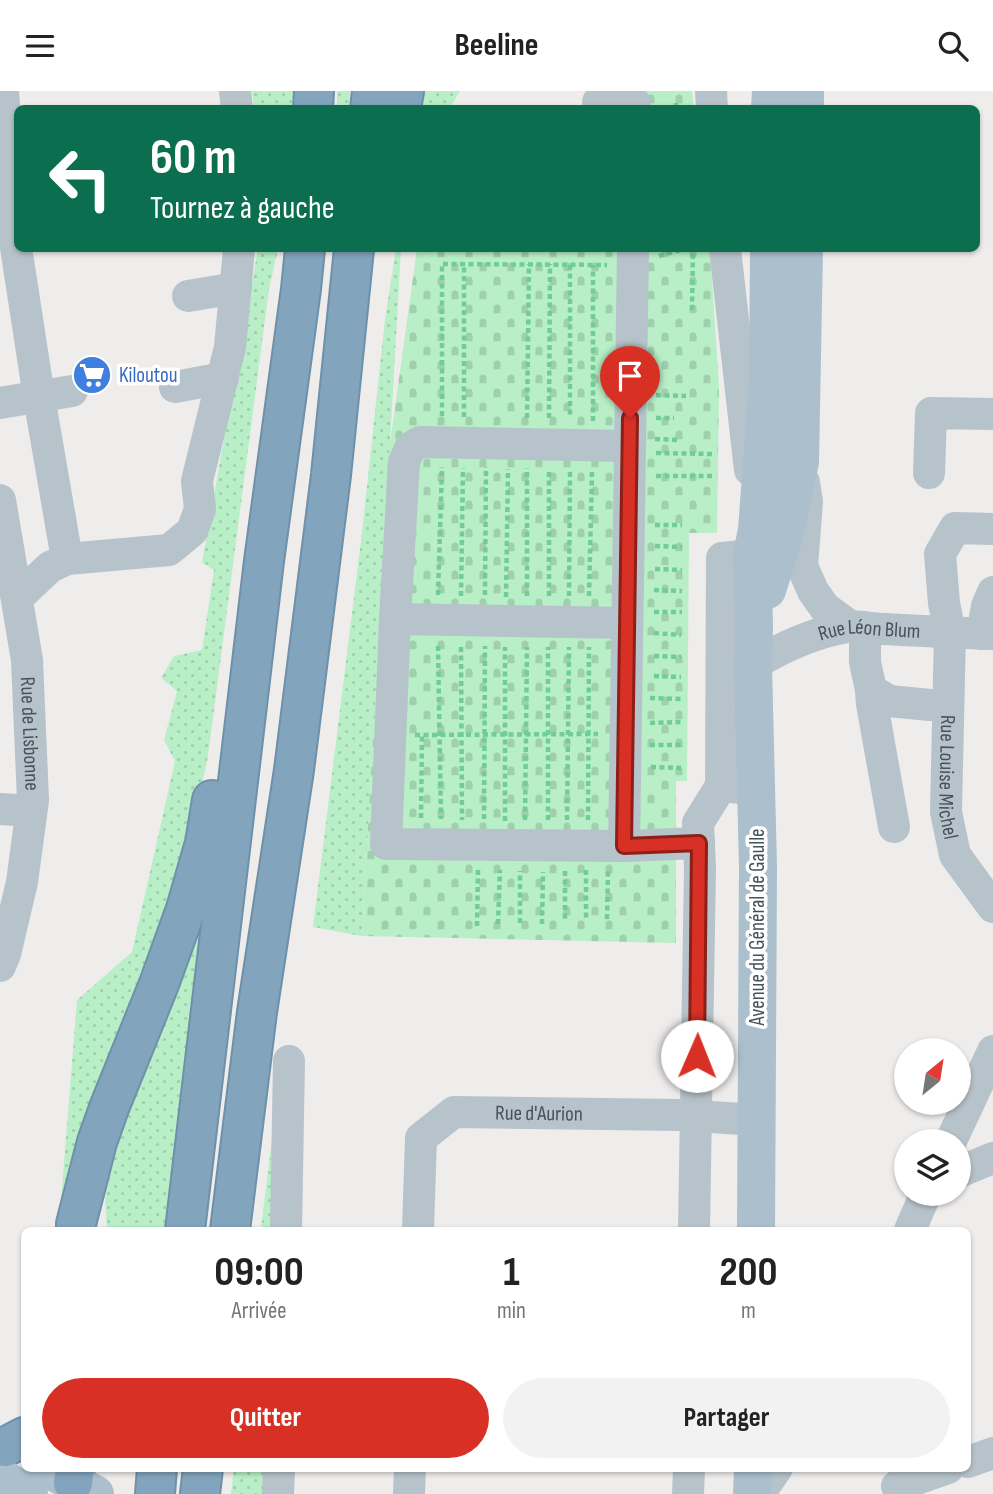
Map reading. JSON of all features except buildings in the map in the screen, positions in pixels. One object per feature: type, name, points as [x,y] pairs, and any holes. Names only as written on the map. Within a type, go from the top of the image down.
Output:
[{"type":"highway","points":[[185,1227],[264,561],[304,252]]},
{"type":"highway","points":[[230,1227],[257,1012],[294,770],[331,475],[354,252]]},
{"type":"highway","points":[[76,1227],[97,1142],[159,984],[186,909],[205,843],[217,765],[264,561]]},
{"type":"highway","points":[[85,1190],[91,1227]]},
{"type":"highway","points":[[155,1494],[158,1472]]},
{"type":"highway","points":[[200,1494],[203,1472]]},
{"type":"main road","name":"Avenue du Général de Gaulle","points":[[754,625],[785,532],[800,462],[804,252]]},
{"type":"main road","name":"Avenue du Général de Gaulle","points":[[756,1227],[758,867],[738,788],[753,665],[755,543],[768,382],[769,259]]},
{"type":"main road","points":[[11,1453],[29,1494]]},
{"type":"main road","points":[[752,1494],[753,1472]]},
{"type":"street","points":[[3,91],[14,216]]},
{"type":"street","points":[[598,102],[635,101]]},
{"type":"street","points":[[19,252],[39,397],[67,559]]},
{"type":"street","points":[[11,604],[50,567],[67,559],[169,550],[192,531],[200,509],[197,481],[230,347],[239,252]]},
{"type":"street","points":[[694,1227],[698,823],[738,788],[722,558],[755,543],[724,252]]},
{"type":"street","points":[[553,845],[626,734],[632,257]]},
{"type":"street","points":[[188,296],[236,288]]},
{"type":"street","points":[[176,387],[223,378]]},
{"type":"street","points":[[0,403],[72,391]]},
{"type":"street","points":[[929,473],[931,413],[993,414]]},
{"type":"street","points":[[630,458],[560,445],[419,442],[410,448],[404,462],[389,735],[386,843],[553,845],[699,856]]},
{"type":"street","points":[[800,462],[807,502],[802,566],[813,591],[825,608],[858,627],[894,827]]},
{"type":"street","name":"Rue de Lisbonne","points":[[0,500],[11,604],[27,660],[32,749],[32,811],[11,880],[5,954],[0,965]]},
{"type":"street","name":"Rue Louise Michel","points":[[993,529],[955,528],[940,554],[944,603],[950,633],[946,812],[955,855],[993,907]]},
{"type":"street","points":[[988,634],[987,606],[993,592]]},
{"type":"street","points":[[395,619],[627,623]]},
{"type":"street","name":"Rue Léon Blum","points":[[753,665],[797,641],[858,627],[988,634]]},
{"type":"street","points":[[871,690],[889,701],[930,705]]},
{"type":"street","points":[[0,809],[32,811]]},
{"type":"street","points":[[957,1129],[993,1051]]},
{"type":"street","points":[[286,1227],[289,1061]]},
{"type":"street","name":"Rue d'Aurion","points":[[418,1227],[421,1138],[454,1112],[696,1116],[757,1121]]},
{"type":"street","points":[[971,1167],[993,1158]]},
{"type":"street","points":[[911,1227],[920,1206]]},
{"type":"street","points":[[971,1460],[993,1453]]},
{"type":"street","points":[[278,1494],[279,1472]]},
{"type":"street","points":[[409,1494],[410,1472]]},
{"type":"street","points":[[688,1494],[689,1472]]},
{"type":"street","points":[[759,1494],[774,1472]]},
{"type":"street","points":[[896,1483],[934,1472]]},
{"type":"path","points":[[692,310],[693,252]]},
{"type":"path","points":[[453,443],[442,264],[593,265],[632,257]]},
{"type":"path","points":[[453,443],[464,264]]},
{"type":"path","points":[[529,264],[560,445]]},
{"type":"path","points":[[550,264],[560,445]]},
{"type":"path","points":[[560,445],[570,265]]},
{"type":"path","points":[[560,445],[593,265]]},
{"type":"path","points":[[630,458],[714,454]]},
{"type":"path","points":[[630,458],[714,476]]},
{"type":"path","points":[[389,735],[626,734]]},
{"type":"path","points":[[421,844],[422,735]]},
{"type":"path","points":[[553,845],[586,918]]},
{"type":"path","points":[[553,845],[565,919]]},
{"type":"path","points":[[553,845],[607,919]]},
{"type":"path","points":[[520,923],[553,845]]},
{"type":"path","points":[[542,924],[553,845]]},
{"type":"path","points":[[498,924],[553,845]]},
{"type":"path","points":[[477,926],[553,845]]},
{"type":"green space","points":[[252,91],[294,91],[294,105],[254,105]]},
{"type":"green space","points":[[337,91],[350,91],[349,105],[337,105]]},
{"type":"green space","points":[[415,91],[460,91],[452,105],[412,105]]},
{"type":"green space","points":[[591,91],[692,91],[694,105],[589,105]]},
{"type":"green space","points":[[257,252],[277,252],[269,289],[208,756],[190,839],[61,1200],[77,1000],[132,952],[175,761],[164,740],[177,691],[161,678],[174,656],[202,650],[214,570],[202,562]]},
{"type":"green space","points":[[396,252],[401,252],[362,936],[313,927],[362,533],[385,319]]},
{"type":"green space","points":[[417,252],[710,252],[719,387],[717,533],[689,533],[687,781],[676,781],[676,943],[362,936],[389,450]]},
{"type":"green space","points":[[207,903],[165,1227],[107,1227],[105,1200],[112,1132]]},
{"type":"green space","points":[[279,1080],[282,1227],[261,1227]]},
{"type":"green space","points":[[234,1472],[265,1472],[263,1494],[231,1494]]},
{"type":"place","name":"Kiloutou","points":[[92,375]]},
{"type":"route","points":[[630,418],[624,846],[699,843],[697,1056]]}]
